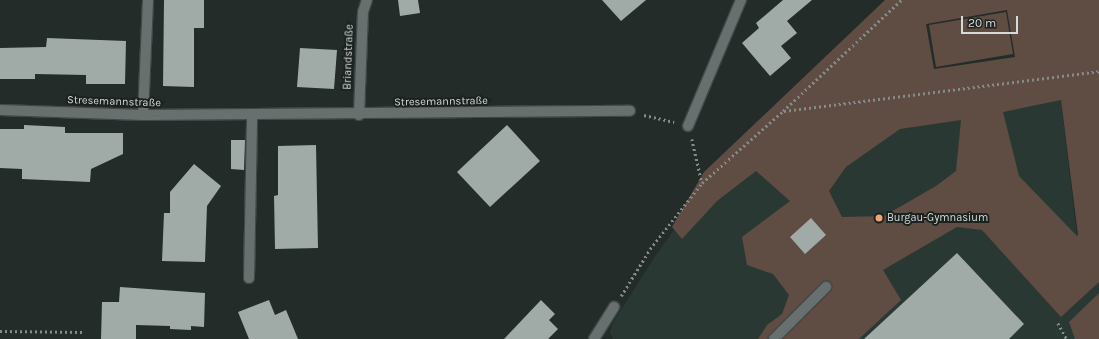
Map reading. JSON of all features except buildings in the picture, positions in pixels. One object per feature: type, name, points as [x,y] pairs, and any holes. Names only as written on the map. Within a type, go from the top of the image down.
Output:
[{"type":"street","points":[[143,115],[148,0]]},
{"type":"street","name":"Briandstraße","points":[[359,115],[363,12],[367,0]]},
{"type":"street","points":[[688,126],[741,0]]},
{"type":"street","name":"Stresemannstraße","points":[[0,110],[143,115],[359,115],[630,111]]},
{"type":"street","points":[[249,278],[252,115]]},
{"type":"street","points":[[774,339],[826,287]]},
{"type":"street","points":[[594,339],[614,307]]},
{"type":"path","points":[[614,307],[650,248],[702,183],[783,111],[901,0]]},
{"type":"path","points":[[783,111],[1099,71]]},
{"type":"path","points":[[630,111],[688,126],[702,183]]},
{"type":"path","points":[[1058,323],[1067,339]]},
{"type":"path","points":[[0,331],[84,332]]},
{"type":"shaded area","points":[[885,0],[1099,0],[1099,282],[1061,317],[982,230],[957,227],[883,270],[901,300],[859,339],[758,339],[767,325],[782,314],[789,295],[773,274],[747,265],[742,237],[790,201],[756,171],[717,201],[682,239],[672,227],[704,172]],"holes":[[[1007,10],[1015,57],[934,69],[926,24]],[[1061,100],[1077,236],[1019,176],[1003,112]],[[961,120],[956,171],[936,186],[884,216],[842,217],[829,191],[846,167],[900,129]]]},
{"type":"shaded area","points":[[1006,12],[1013,54],[936,67],[929,25]]},
{"type":"shaded area","name":"Burgau-Gymnasium","points":[[1060,94],[1077,236],[1099,233],[1099,339],[613,339],[610,332],[614,321],[656,255],[694,202],[787,126]]},
{"type":"shaded area","points":[[1099,293],[1099,339],[1075,339],[1069,322]]},
{"type":"place","name":"Burgau-Gymnasium","points":[[879,218]]}]
